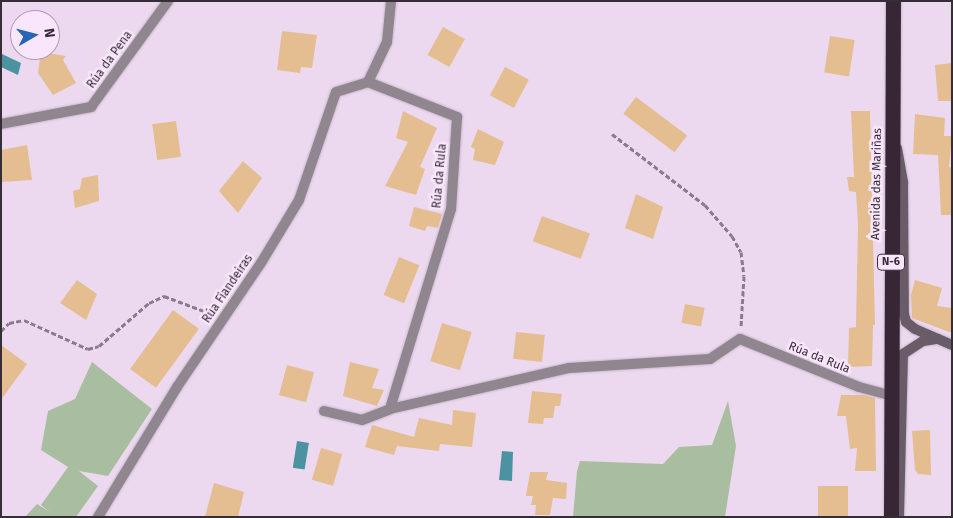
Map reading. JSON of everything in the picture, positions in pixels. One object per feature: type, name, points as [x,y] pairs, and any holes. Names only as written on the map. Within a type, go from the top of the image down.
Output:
[{"type":"highway","name":"Avenida das Mariñas","points":[[890,517],[889,395],[893,1]]},
{"type":"street","name":"Rúa da Pena","points":[[1,124],[91,107],[168,1]]},
{"type":"street","points":[[368,82],[387,42],[391,1]]},
{"type":"street","name":"Rúa Fiandeiras","points":[[98,517],[177,387],[261,263],[299,200],[336,92],[368,82]]},
{"type":"street","name":"Rúa da Rula","points":[[368,82],[457,117],[451,209],[390,409]]},
{"type":"street","points":[[892,128],[903,183],[904,314],[906,322],[914,329],[952,345]]},
{"type":"street","points":[[324,412],[362,420],[390,409],[569,368],[710,359],[740,339]]},
{"type":"street","name":"Rúa da Rula","points":[[740,339],[858,387],[889,395]]},
{"type":"street","points":[[899,517],[903,354],[923,341],[939,339]]},
{"type":"path","points":[[612,134],[705,205],[732,236],[741,252],[744,276],[740,339]]},
{"type":"path","points":[[1,331],[8,323],[24,320],[88,349],[99,346],[149,302],[164,296],[223,318]]},
{"type":"green space","points":[[92,362],[152,409],[108,476],[79,471],[98,486],[76,517],[25,517],[37,504],[50,512],[41,505],[68,467],[41,450],[48,411],[75,399]]},
{"type":"green space","points":[[728,401],[736,446],[725,517],[573,517],[577,471],[580,461],[663,464],[679,447],[712,445]]},
{"type":"water","points":[[2,54],[10,58],[10,60],[21,63],[18,75],[1,67]]},
{"type":"water","points":[[297,441],[309,443],[305,470],[293,468]]},
{"type":"water","points":[[502,451],[513,452],[512,481],[499,480]]},
{"type":"building","points":[[443,27],[465,39],[449,67],[427,55]]},
{"type":"building","points":[[282,31],[317,35],[312,68],[301,67],[300,73],[277,70]]},
{"type":"building","points":[[830,36],[855,40],[849,76],[824,73]]},
{"type":"building","points":[[60,55],[66,56],[63,60],[76,83],[53,95],[38,73],[40,60],[60,60]]},
{"type":"building","points":[[952,63],[952,101],[938,101],[935,65]]},
{"type":"building","points":[[505,67],[529,80],[514,108],[490,95]]},
{"type":"building","points":[[636,97],[687,136],[674,152],[623,114]]},
{"type":"building","points":[[403,111],[437,128],[420,167],[425,169],[416,195],[385,186],[408,142],[396,138]]},
{"type":"building","points":[[851,111],[870,111],[875,325],[873,325],[872,366],[848,367],[849,328],[856,327],[858,225],[856,192],[849,191],[847,177],[854,177]]},
{"type":"building","points":[[915,114],[945,118],[944,136],[952,136],[949,167],[952,168],[952,215],[941,215],[938,155],[913,154]]},
{"type":"building","points":[[176,121],[181,157],[157,160],[152,124]]},
{"type":"building","points":[[478,129],[504,142],[495,165],[473,160],[475,149],[471,147]]},
{"type":"building","points":[[27,145],[32,180],[1,182],[1,150]]},
{"type":"building","points":[[243,161],[262,178],[238,213],[219,191]]},
{"type":"building","points":[[98,175],[99,201],[75,208],[73,191],[80,189],[82,178]]},
{"type":"building","points":[[636,194],[663,207],[653,239],[625,228]]},
{"type":"building","points":[[414,207],[442,214],[438,228],[427,226],[425,231],[409,226]]},
{"type":"building","points":[[542,216],[590,233],[581,259],[533,241]]},
{"type":"building","points":[[399,257],[419,265],[404,303],[384,295]]},
{"type":"building","points":[[77,280],[97,294],[86,320],[60,303]]},
{"type":"building","points":[[915,280],[942,288],[937,306],[952,308],[952,333],[912,318],[911,295]]},
{"type":"building","points":[[685,304],[705,308],[701,326],[681,323]]},
{"type":"building","points":[[173,310],[199,329],[156,388],[130,369]]},
{"type":"building","points":[[442,323],[472,332],[460,370],[430,361]]},
{"type":"building","points":[[516,332],[545,335],[542,362],[513,359]]},
{"type":"building","points":[[1,345],[27,364],[1,400]]},
{"type":"building","points":[[350,362],[379,369],[372,388],[384,390],[377,406],[343,396]]},
{"type":"building","points":[[287,365],[314,372],[306,402],[279,395]]},
{"type":"building","points":[[532,391],[562,394],[560,406],[555,406],[553,418],[544,418],[543,424],[528,423]]},
{"type":"building","points":[[841,395],[864,395],[875,398],[876,471],[855,471],[857,448],[850,449],[846,416],[837,416]]},
{"type":"building","points":[[453,410],[476,413],[472,447],[440,444],[439,451],[397,446],[394,455],[365,447],[372,425],[414,437],[419,418],[452,425]]},
{"type":"building","points":[[930,430],[931,475],[918,474],[915,470],[912,431]]},
{"type":"building","points":[[321,448],[342,454],[333,486],[312,480]]},
{"type":"building","points":[[530,472],[548,472],[546,480],[567,483],[566,499],[553,498],[550,515],[535,515],[536,505],[531,505],[533,496],[526,496]]},
{"type":"building","points":[[214,483],[244,492],[238,517],[205,517]]},
{"type":"building","points":[[818,486],[848,486],[848,517],[818,517]]}]
